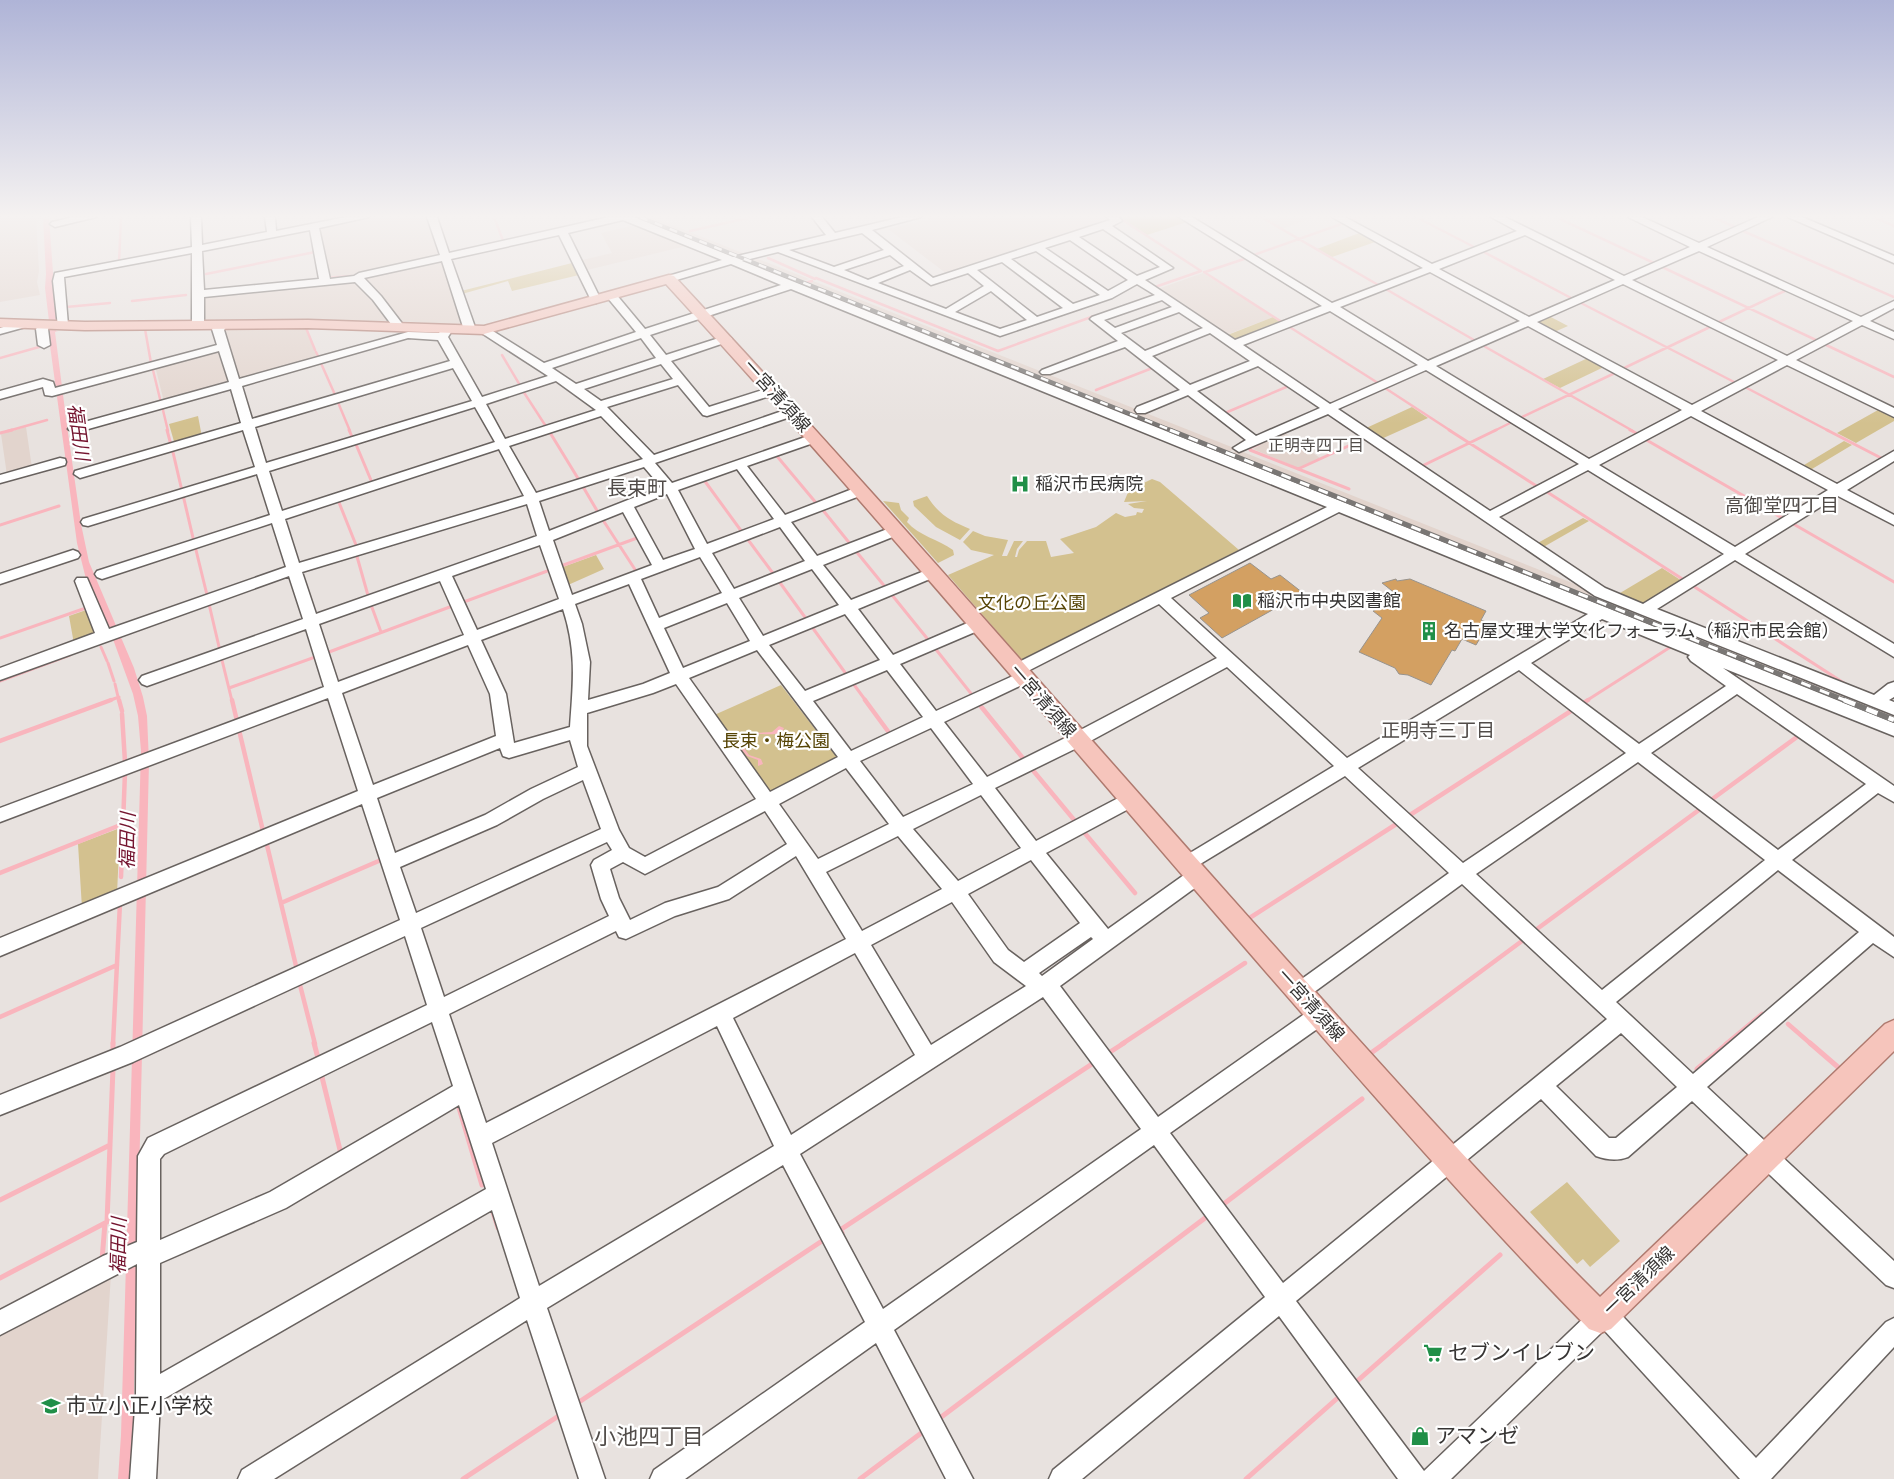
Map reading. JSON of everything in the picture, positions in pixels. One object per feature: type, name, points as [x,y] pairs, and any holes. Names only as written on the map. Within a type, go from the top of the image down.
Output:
[{"type":"main road","points":[[0,323],[52,325],[398,326],[444,333],[477,330],[644,286]]},
{"type":"main road","name":"一宮清須線","points":[[676,286],[792,412],[1077,740],[1450,1161],[1528,1247],[1602,1316],[1894,1034]]},
{"type":"street","points":[[44,345],[42,329],[52,325],[59,309],[58,286]]},
{"type":"street","points":[[198,325],[199,286]]},
{"type":"street","points":[[199,294],[283,286]]},
{"type":"street","points":[[365,286],[377,298],[398,326]]},
{"type":"street","points":[[458,286],[477,330],[575,388],[601,409],[649,461],[670,488],[703,550],[760,644],[900,826],[955,891],[1001,956],[1042,987],[1052,992],[1414,1479]]},
{"type":"street","points":[[589,286],[596,300]]},
{"type":"street","points":[[542,367],[788,286]]},
{"type":"street","points":[[794,286],[1894,730]]},
{"type":"street","points":[[889,286],[922,291],[933,286]]},
{"type":"street","points":[[920,286],[922,291],[946,313],[1000,333],[1108,296],[1125,286]]},
{"type":"street","points":[[1041,286],[1072,309]]},
{"type":"street","points":[[1094,286],[1108,296]]},
{"type":"street","points":[[1148,286],[1600,592],[1894,709]]},
{"type":"street","points":[[1296,286],[1894,651]]},
{"type":"street","points":[[1234,344],[1384,286]]},
{"type":"street","points":[[1463,286],[1894,521]]},
{"type":"street","points":[[1239,448],[1610,286]]},
{"type":"street","points":[[1636,286],[1894,413]]},
{"type":"street","points":[[1784,286],[1894,336]]},
{"type":"street","points":[[946,313],[991,287],[1035,321]]},
{"type":"street","points":[[612,295],[707,412],[772,390]]},
{"type":"street","points":[[1163,296],[1096,319],[1255,441]]},
{"type":"street","points":[[1489,517],[1894,304]]},
{"type":"street","points":[[1114,332],[1181,308]]},
{"type":"street","points":[[0,331],[25,324]]},
{"type":"street","points":[[222,325],[218,329],[294,570],[335,690],[532,1304],[592,1479]]},
{"type":"street","points":[[1144,355],[1212,329]]},
{"type":"street","points":[[74,429],[408,336],[444,333],[458,363],[531,499],[575,624],[582,662],[578,731],[579,746],[611,832],[623,853],[645,866],[849,759],[934,719],[1161,597],[1338,507]]},
{"type":"street","points":[[575,388],[726,339]]},
{"type":"street","points":[[1046,372],[1127,342]]},
{"type":"street","points":[[0,395],[44,383],[49,385],[50,392],[53,392],[223,346]]},
{"type":"street","points":[[1141,410],[1260,361]]},
{"type":"street","points":[[80,474],[458,363]]},
{"type":"street","points":[[88,522],[545,382],[556,376]]},
{"type":"street","points":[[102,574],[503,444],[681,380]]},
{"type":"street","points":[[0,674],[294,570],[419,530],[531,499],[792,412]]},
{"type":"street","points":[[147,680],[545,538],[670,488],[815,438]]},
{"type":"street","points":[[1644,610],[1894,455]]},
{"type":"street","points":[[0,479],[60,462]]},
{"type":"street","points":[[740,465],[1033,850],[1105,940]]},
{"type":"street","points":[[0,815],[860,491]]},
{"type":"street","points":[[626,504],[660,567]]},
{"type":"street","points":[[656,625],[895,531]]},
{"type":"street","points":[[0,579],[73,555]]},
{"type":"street","points":[[579,709],[647,689],[932,573]]},
{"type":"street","points":[[444,574],[498,694],[505,739],[510,751],[578,731]]},
{"type":"street","points":[[633,577],[679,676],[814,869],[928,1058]]},
{"type":"street","points":[[82,581],[104,636]]},
{"type":"street","points":[[1161,597],[1602,1002],[1894,1277]]},
{"type":"street","points":[[251,1479],[532,1304],[787,1150],[928,1058],[1042,987],[1105,940],[1192,870],[1346,768],[1601,613]]},
{"type":"street","points":[[803,699],[977,625]]},
{"type":"street","points":[[1674,641],[1894,795]]},
{"type":"street","points":[[814,869],[1077,740],[1228,659]]},
{"type":"street","points":[[1519,662],[1894,948]]},
{"type":"street","points":[[1299,992],[1462,874],[1736,686]]},
{"type":"street","points":[[1876,702],[1894,688]]},
{"type":"street","points":[[0,948],[130,892],[505,739]]},
{"type":"street","points":[[390,863],[490,820],[537,794],[588,770]]},
{"type":"street","points":[[1602,1002],[1778,860],[1878,784]]},
{"type":"street","points":[[479,1138],[1130,800]]},
{"type":"street","points":[[0,1105],[149,1045],[410,923],[611,832]]},
{"type":"street","points":[[623,853],[600,864],[610,899],[626,931],[671,909],[723,893],[798,846]]},
{"type":"street","points":[[143,1479],[148,1394],[149,1156],[156,1146],[438,1008],[501,980],[620,920]]},
{"type":"street","points":[[1024,973],[1093,926]]},
{"type":"street","points":[[1541,1085],[1604,1148],[1620,1149],[1873,932]]},
{"type":"street","points":[[720,1014],[787,1150],[960,1479]]},
{"type":"street","points":[[663,1479],[1320,1015]]},
{"type":"street","points":[[1062,1479],[1621,1020]]},
{"type":"street","points":[[0,1323],[117,1261],[148,1251],[278,1200],[464,1091]]},
{"type":"street","points":[[148,1394],[497,1195]]},
{"type":"street","points":[[1433,1479],[1602,1316],[1756,1478],[1894,1330]]},
{"type":"shaded area","points":[[0,286],[38,286],[40,295],[0,302]]},
{"type":"shaded area","points":[[45,286],[54,286],[55,307],[72,306],[55,311],[58,321],[56,331],[58,331],[55,332],[81,524],[89,562],[134,668],[147,716],[149,762],[133,1430],[129,1479],[118,1479],[121,1435],[141,751],[138,716],[133,694],[114,642],[86,579],[77,543],[48,331],[45,330],[49,321]]},
{"type":"shaded area","points":[[304,286],[359,286],[390,321],[205,322],[203,296]]},
{"type":"shaded area","points":[[369,286],[452,286],[465,325],[400,321]]},
{"type":"shaded area","points":[[805,286],[826,286],[1234,448],[1222,455]]},
{"type":"shaded area","points":[[1166,286],[1224,286],[1273,317],[1226,335],[1158,289]]},
{"type":"shaded area","points":[[305,328],[318,359],[238,381],[222,329]]},
{"type":"shaded area","points":[[221,349],[230,383],[164,402],[155,366]]},
{"type":"shaded area","points":[[26,427],[32,468],[7,475],[1,434]]},
{"type":"shaded area","points":[[1284,432],[1320,458],[1298,468],[1253,449],[1261,445],[1259,443]]},
{"type":"shaded area","points":[[1238,450],[1894,711],[1894,724],[1226,456]]},
{"type":"shaded area","points":[[779,726],[784,728],[782,732],[755,735],[747,741],[744,748],[749,755],[761,759],[763,764],[758,766],[758,760],[747,756],[742,750],[744,741],[749,736],[747,735],[749,732],[772,732]]},
{"type":"shaded area","name":"市立小正小学校","points":[[111,1274],[98,1479],[0,1479],[0,1333]]},
{"type":"green space","points":[[481,286],[490,286],[462,294],[461,291]]},
{"type":"green space","points":[[510,286],[533,286],[512,291]]},
{"type":"green space","points":[[1547,315],[1568,326],[1552,333],[1534,321]]},
{"type":"green space","points":[[1273,317],[1284,324],[1238,342],[1225,336]]},
{"type":"green space","points":[[1590,357],[1606,366],[1560,388],[1543,379]]},
{"type":"green space","points":[[1412,407],[1428,418],[1379,440],[1364,429]]},
{"type":"green space","points":[[1878,410],[1894,418],[1894,421],[1856,443],[1837,433]]},
{"type":"green space","points":[[198,416],[202,437],[175,445],[169,424]]},
{"type":"green space","points":[[1844,441],[1852,445],[1807,472],[1799,468]]},
{"type":"green space","name":"文化の丘公園","points":[[1152,479],[1160,482],[1239,550],[1022,660],[948,575],[994,555],[971,550],[963,542],[973,531],[985,536],[1008,540],[1002,556],[1007,556],[1014,541],[1023,541],[1017,549],[1015,557],[1017,557],[1019,550],[1027,541],[1046,541],[1051,557],[1074,553],[1060,539],[1096,527],[1116,513],[1125,517],[1136,515],[1137,512],[1142,513],[1144,509],[1134,508],[1128,504],[1147,501],[1124,502],[1129,490]]},
{"type":"green space","points":[[927,496],[946,517],[970,529],[960,540],[936,527],[914,506],[913,501]]},
{"type":"green space","points":[[883,501],[899,503],[901,510],[909,518],[907,522],[912,527],[953,550],[954,555],[938,563]]},
{"type":"green space","points":[[1583,518],[1589,521],[1540,549],[1534,545]]},
{"type":"green space","points":[[596,555],[604,569],[568,585],[560,568]]},
{"type":"green space","points":[[1662,568],[1682,581],[1641,606],[1615,596]]},
{"type":"green space","points":[[89,609],[99,634],[74,644],[69,616]]},
{"type":"green space","name":"長束・梅公園","points":[[781,685],[839,760],[770,797],[712,716]]},
{"type":"green space","points":[[120,828],[117,894],[82,908],[78,844]]},
{"type":"green space","points":[[1567,1182],[1620,1241],[1590,1267],[1583,1259],[1577,1264],[1530,1212]]},
{"type":"building","name":"稲沢市中央図書館","points":[[1250,563],[1271,579],[1280,575],[1303,593],[1222,638],[1200,618],[1209,613],[1189,595]]},
{"type":"building","name":"名古屋文理大学文化フォーラム（稲沢市民会館）","points":[[1396,579],[1397,581],[1410,579],[1486,611],[1481,620],[1489,623],[1476,645],[1462,639],[1455,651],[1452,650],[1431,685],[1408,675],[1399,674],[1395,668],[1359,652],[1382,618],[1373,611],[1400,597],[1382,583]]},
{"type":"waterway","points":[[836,286],[998,351],[1094,316]]},
{"type":"waterway","points":[[1226,286],[1285,324]]},
{"type":"waterway","points":[[1548,286],[1573,299]]},
{"type":"waterway","points":[[1702,286],[1749,308]]},
{"type":"waterway","points":[[1869,286],[1894,297]]},
{"type":"waterway","points":[[1384,288],[1474,340]]},
{"type":"waterway","points":[[1749,308],[1789,289]]},
{"type":"waterway","points":[[132,301],[186,295]]},
{"type":"waterway","points":[[1141,300],[1155,295]]},
{"type":"waterway","points":[[1579,302],[1667,347]]},
{"type":"waterway","points":[[66,307],[110,303]]},
{"type":"waterway","points":[[1719,322],[1749,308]]},
{"type":"waterway","points":[[1749,308],[1818,341]]},
{"type":"waterway","points":[[1288,326],[1378,383]]},
{"type":"waterway","points":[[1667,347],[1710,327]]},
{"type":"waterway","points":[[306,328],[315,350]]},
{"type":"waterway","points":[[64,329],[73,329]]},
{"type":"waterway","points":[[145,329],[151,363]]},
{"type":"waterway","points":[[1824,344],[1894,377]]},
{"type":"waterway","points":[[1482,345],[1569,395]]},
{"type":"waterway","points":[[0,358],[39,347]]},
{"type":"waterway","points":[[1620,370],[1667,347]]},
{"type":"waterway","points":[[1667,347],[1738,384]]},
{"type":"waterway","points":[[316,352],[319,358]]},
{"type":"waterway","points":[[502,355],[521,387]]},
{"type":"waterway","points":[[320,361],[336,397]]},
{"type":"waterway","points":[[152,366],[161,403]]},
{"type":"waterway","points":[[1096,390],[1155,367]]},
{"type":"waterway","points":[[1569,395],[1617,372]]},
{"type":"waterway","points":[[1225,413],[1291,385]]},
{"type":"waterway","points":[[1743,386],[1829,431]]},
{"type":"waterway","points":[[1385,388],[1451,431]]},
{"type":"waterway","points":[[523,391],[547,428]]},
{"type":"waterway","points":[[1518,419],[1569,395]]},
{"type":"waterway","points":[[1569,395],[1633,431]]},
{"type":"waterway","points":[[337,400],[350,431]]},
{"type":"waterway","points":[[162,406],[168,431]]},
{"type":"waterway","points":[[8,431],[47,420]]},
{"type":"waterway","points":[[1496,430],[1514,421]]},
{"type":"waterway","points":[[8,431],[12,430]]},
{"type":"waterway","points":[[167,430],[171,445]]},
{"type":"waterway","points":[[349,430],[353,439]]},
{"type":"waterway","points":[[1449,430],[1469,443]]},
{"type":"waterway","points":[[1469,443],[1496,430]]},
{"type":"waterway","points":[[1630,430],[1638,434]]},
{"type":"waterway","points":[[1827,430],[1883,459]]},
{"type":"waterway","points":[[0,433],[8,431]]},
{"type":"waterway","points":[[549,431],[579,480]]},
{"type":"waterway","points":[[1298,469],[1368,437]]},
{"type":"waterway","points":[[1643,438],[1784,519]]},
{"type":"waterway","points":[[355,442],[373,485]]},
{"type":"waterway","points":[[1420,467],[1469,443]]},
{"type":"waterway","points":[[1469,443],[1538,487]]},
{"type":"waterway","points":[[1259,444],[1250,448],[1250,450],[1298,469]]},
{"type":"waterway","points":[[172,448],[182,491]]},
{"type":"waterway","points":[[776,455],[817,504]]},
{"type":"waterway","points":[[1298,469],[1349,489]]},
{"type":"waterway","points":[[704,480],[742,532]]},
{"type":"waterway","points":[[582,485],[599,514]]},
{"type":"waterway","points":[[1544,490],[1684,580]]},
{"type":"waterway","points":[[183,495],[194,542]]},
{"type":"waterway","points":[[340,500],[338,500],[356,545]]},
{"type":"waterway","points":[[0,525],[59,506]]},
{"type":"waterway","points":[[822,509],[851,545]]},
{"type":"waterway","points":[[601,517],[619,545]]},
{"type":"waterway","points":[[1790,522],[1894,582]]},
{"type":"waterway","points":[[746,537],[775,576]]},
{"type":"waterway","points":[[619,545],[637,538]]},
{"type":"waterway","points":[[561,566],[619,545]]},
{"type":"waterway","points":[[619,545],[636,571]]},
{"type":"waterway","points":[[195,546],[207,595]]},
{"type":"waterway","points":[[855,550],[886,588]]},
{"type":"waterway","points":[[356,553],[369,599]]},
{"type":"waterway","points":[[461,603],[550,570]]},
{"type":"waterway","points":[[778,580],[807,620]]},
{"type":"waterway","points":[[1690,584],[1847,685]]},
{"type":"waterway","points":[[892,595],[930,642]]},
{"type":"waterway","points":[[370,602],[381,632]]},
{"type":"waterway","points":[[209,604],[220,651]]},
{"type":"waterway","points":[[329,652],[455,605]]},
{"type":"waterway","points":[[0,638],[83,609]]},
{"type":"waterway","points":[[812,627],[849,678]]},
{"type":"waterway","points":[[1586,701],[1672,646]]},
{"type":"waterway","points":[[101,647],[107,661]]},
{"type":"waterway","points":[[934,647],[973,696]]},
{"type":"waterway","points":[[0,681],[70,655]]},
{"type":"waterway","points":[[221,656],[232,701]]},
{"type":"waterway","points":[[229,688],[318,656]]},
{"type":"waterway","points":[[108,663],[114,681]]},
{"type":"waterway","points":[[852,682],[866,701]]},
{"type":"waterway","points":[[115,684],[118,697]]},
{"type":"waterway","points":[[108,701],[118,697]]},
{"type":"waterway","points":[[0,741],[111,700]]},
{"type":"waterway","points":[[119,700],[122,711]]},
{"type":"waterway","points":[[232,700],[237,721]]},
{"type":"waterway","points":[[865,700],[890,734]]},
{"type":"waterway","points":[[1582,704],[1588,700]]},
{"type":"waterway","points":[[979,704],[1026,762]]},
{"type":"waterway","points":[[1410,815],[1574,709]]},
{"type":"waterway","points":[[122,714],[125,762]]},
{"type":"waterway","points":[[239,730],[263,831]]},
{"type":"waterway","points":[[1711,800],[1801,734]]},
{"type":"waterway","points":[[1031,768],[1075,821]]},
{"type":"waterway","name":"福田川","points":[[121,877],[125,772]]},
{"type":"waterway","points":[[1537,929],[1703,807]]},
{"type":"waterway","points":[[1248,919],[1398,823]]},
{"type":"waterway","name":"福田川","points":[[0,873],[123,824]]},
{"type":"waterway","points":[[1083,831],[1135,893]]},
{"type":"waterway","points":[[266,841],[297,970]]},
{"type":"waterway","points":[[281,903],[381,860]]},
{"type":"waterway","points":[[117,965],[120,903]]},
{"type":"waterway","points":[[1383,1044],[1526,938]]},
{"type":"waterway","points":[[1122,1044],[1245,963]]},
{"type":"waterway","points":[[0,1017],[117,965]]},
{"type":"waterway","points":[[113,1044],[117,965]]},
{"type":"waterway","points":[[299,981],[315,1044]]},
{"type":"waterway","points":[[1726,1044],[1762,1014]]},
{"type":"waterway","points":[[1788,1024],[1811,1044]]},
{"type":"waterway","points":[[314,1043],[319,1062]]},
{"type":"waterway","points":[[1107,1054],[1124,1043]]},
{"type":"waterway","points":[[1371,1053],[1385,1043]]},
{"type":"waterway","points":[[1697,1069],[1728,1043]]},
{"type":"waterway","points":[[1810,1043],[1839,1068]]},
{"type":"waterway","points":[[113,1044],[113,1052]]},
{"type":"waterway","points":[[842,1233],[840,1230],[1095,1062]]},
{"type":"waterway","points":[[110,1145],[113,1068]]},
{"type":"waterway","points":[[321,1073],[341,1154]]},
{"type":"waterway","points":[[1221,1206],[1362,1099]]},
{"type":"waterway","points":[[457,1101],[482,1185]]},
{"type":"waterway","points":[[0,1200],[110,1145]]},
{"type":"waterway","name":"福田川","points":[[105,1223],[107,1222],[110,1145]]},
{"type":"waterway","points":[[493,1212],[498,1228]]},
{"type":"waterway","points":[[940,1418],[1209,1215]]},
{"type":"waterway","name":"福田川","points":[[0,1278],[105,1223]]},
{"type":"waterway","name":"福田川","points":[[102,1260],[105,1223]]},
{"type":"waterway","points":[[576,1404],[825,1239]]},
{"type":"waterway","points":[[1355,1383],[1500,1255]]},
{"type":"waterway","points":[[1246,1479],[1341,1395]]},
{"type":"waterway","points":[[463,1479],[560,1415]]},
{"type":"waterway","points":[[860,1479],[924,1431]]},
{"type":"railway","points":[[812,286],[1173,431]]},
{"type":"railway","points":[[1170,430],[1847,701]]},
{"type":"railway","points":[[1844,700],[1894,720]]},
{"type":"place","name":"稲沢市民病院","points":[[1020,484]]},
{"type":"place","name":"稲沢市中央図書館","points":[[1242,601]]},
{"type":"place","name":"名古屋文理大学文化フォーラム（稲沢市民会館）","points":[[1429,631]]},
{"type":"place","name":"セブンイレブン","points":[[1433,1353]]},
{"type":"place","name":"市立小正小学校","points":[[51,1406]]},
{"type":"place","name":"アマンゼ","points":[[1420,1436]]},
{"type":"district","name":"正明寺四丁目","points":[[1316,445]]},
{"type":"district","name":"長束町","points":[[637,488]]},
{"type":"district","name":"高御堂四丁目","points":[[1782,505]]},
{"type":"district","name":"正明寺三丁目","points":[[1438,730]]},
{"type":"district","name":"小池四丁目","points":[[649,1436]]}]
